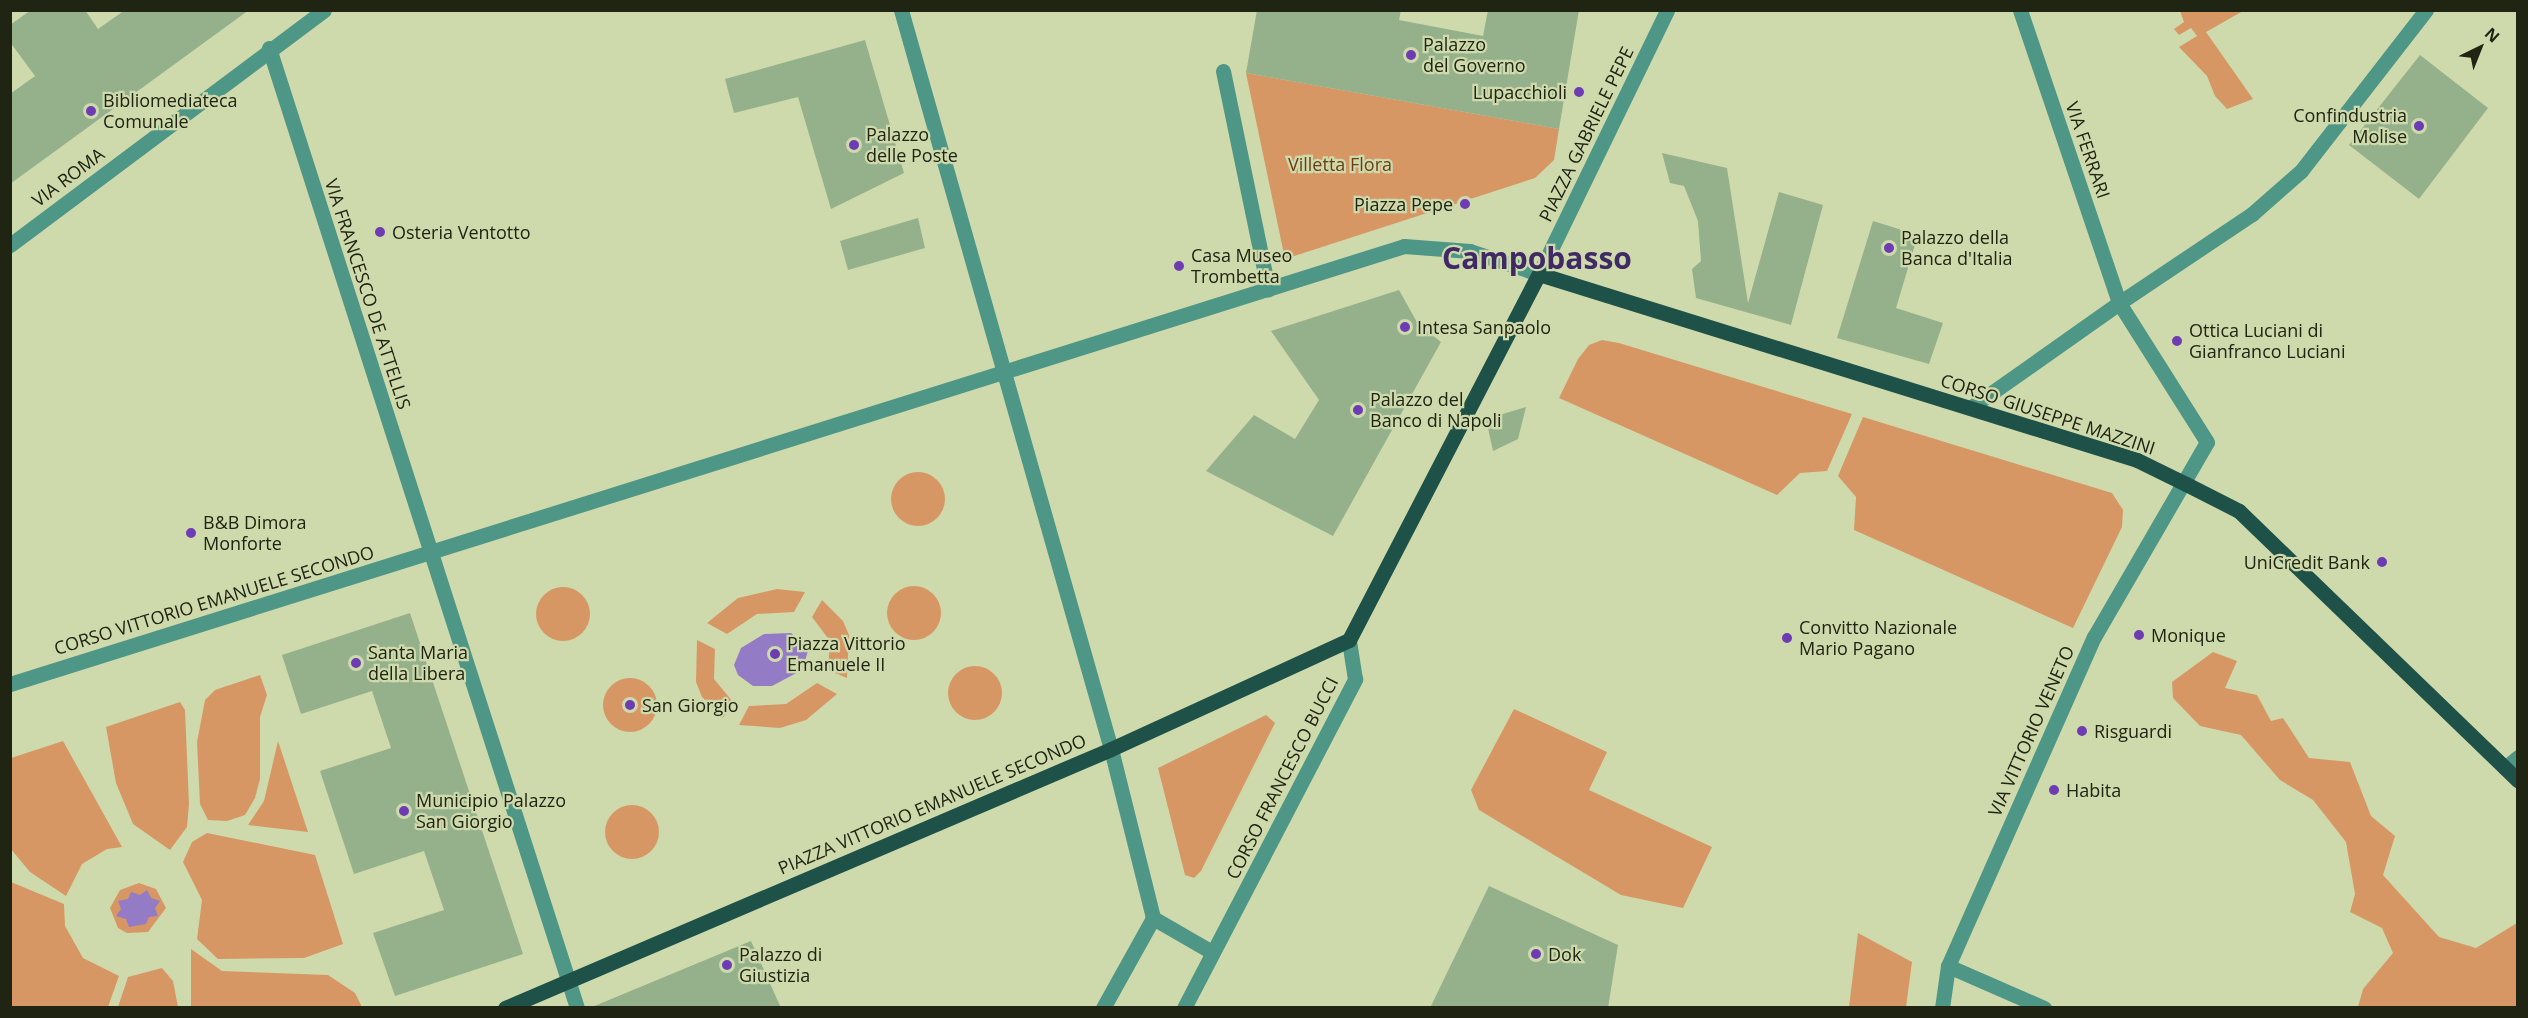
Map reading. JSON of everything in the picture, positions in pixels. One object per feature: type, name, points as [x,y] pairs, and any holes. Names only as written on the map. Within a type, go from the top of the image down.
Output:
[{"type":"main road","name":"CORSO GIUSEPPE MAZZINI","points":[[1539,274],[2137,460],[2186,484],[2239,512],[2517,780]]},
{"type":"main road","points":[[1111,749],[1349,640],[1539,274]]},
{"type":"main road","name":"PIAZZA VITTORIO EMANUELE SECONDO","points":[[506,1008],[1111,749]]},
{"type":"street","name":"VIA ROMA","points":[[10,245],[269,48],[324,10]]},
{"type":"street","name":"PIAZZA VITTORIO EMANUELE SECONDO","points":[[901,10],[1002,373],[1111,749]]},
{"type":"street","name":"PIAZZA GABRIELE PEPE","points":[[1539,274],[1667,10]]},
{"type":"street","name":"VIA FERRARI","points":[[2020,10],[2119,303],[2207,442],[2186,484]]},
{"type":"street","points":[[1970,408],[2119,303],[2252,214],[2301,171],[2426,10]]},
{"type":"street","name":"VIA FRANCESCO DE ATTELLIS","points":[[269,48],[429,552]]},
{"type":"street","points":[[1223,71],[1268,289]]},
{"type":"street","points":[[576,1008],[429,552],[1404,246],[1470,251],[1539,274]]},
{"type":"street","name":"VIA VITTORIO VENETO","points":[[1942,1008],[1948,966],[2094,637],[2186,484]]},
{"type":"street","name":"CORSO VITTORIO EMANUELE SECONDO","points":[[10,684],[429,552]]},
{"type":"street","name":"CORSO FRANCESCO BUCCI","points":[[1184,1008],[1354,679],[1349,640]]},
{"type":"street","points":[[1103,1008],[1153,918],[1111,749]]},
{"type":"street","points":[[2505,768],[2517,757]]},
{"type":"street","points":[[1153,918],[1212,952]]},
{"type":"street","points":[[1948,966],[2044,1008]]},
{"type":"green space","points":[[2180,11],[2243,11],[2206,32],[2253,99],[2227,109],[2215,96],[2207,76],[2179,47],[2197,36],[2191,28],[2179,35],[2174,29],[2184,22]]},
{"type":"green space","name":"Villetta Flora","points":[[1246,73],[1559,129],[1554,160],[1535,178],[1285,259]]},
{"type":"green space","points":[[1602,340],[1619,343],[1852,414],[1827,471],[1800,473],[1777,495],[1559,398],[1578,359],[1589,345]]},
{"type":"green space","points":[[1863,417],[2112,493],[2123,510],[2122,527],[2073,628],[1854,530],[1856,497],[1838,476]]},
{"type":"green space","points":[[918,472],[928,474],[937,480],[943,489],[945,499],[943,509],[937,518],[928,524],[918,526],[908,524],[899,518],[893,509],[891,499],[893,489],[899,480],[908,474]]},
{"type":"green space","points":[[914,586],[924,588],[933,594],[939,603],[941,613],[939,623],[933,632],[924,638],[914,640],[904,638],[895,632],[889,623],[887,613],[889,603],[895,594],[904,588]]},
{"type":"green space","points":[[563,587],[573,589],[582,595],[588,604],[590,614],[588,624],[582,633],[573,639],[563,641],[553,639],[544,633],[538,624],[536,614],[538,604],[544,595],[553,589]]},
{"type":"green space","points":[[777,589],[805,592],[794,612],[757,614],[727,634],[707,623],[738,598]]},
{"type":"green space","points":[[822,600],[843,621],[849,635],[847,678],[828,670],[830,641],[812,617]]},
{"type":"green space","points":[[697,640],[715,649],[714,679],[733,702],[723,718],[702,697],[696,682]]},
{"type":"green space","points":[[2213,652],[2237,661],[2225,688],[2257,695],[2271,721],[2283,718],[2309,758],[2350,762],[2371,816],[2395,836],[2383,875],[2439,937],[2476,948],[2517,923],[2517,1007],[2358,1007],[2363,989],[2393,953],[2382,928],[2350,912],[2355,894],[2346,842],[2313,800],[2280,780],[2241,735],[2200,726],[2173,698],[2172,682]]},
{"type":"green space","points":[[975,666],[985,668],[994,674],[1000,683],[1002,693],[1000,703],[994,712],[985,718],[975,720],[965,718],[956,712],[950,703],[948,693],[950,683],[956,674],[965,668]]},
{"type":"green space","points":[[260,675],[267,695],[260,717],[260,779],[255,798],[245,815],[227,821],[208,820],[200,804],[197,742],[205,700],[215,690]]},
{"type":"green space","points":[[630,678],[640,680],[649,686],[655,695],[657,705],[655,715],[649,724],[640,730],[630,732],[620,730],[611,724],[605,715],[603,705],[605,695],[611,686],[620,680]]},
{"type":"green space","points":[[817,683],[837,694],[806,720],[780,728],[739,725],[749,706],[786,704]]},
{"type":"green space","points":[[180,702],[185,710],[189,804],[187,827],[170,850],[133,824],[116,783],[106,727]]},
{"type":"green space","points":[[1514,709],[1607,752],[1589,790],[1712,847],[1683,908],[1621,895],[1479,810],[1471,790]]},
{"type":"green space","points":[[1266,715],[1275,723],[1201,871],[1194,878],[1185,875],[1158,768]]},
{"type":"green space","points":[[63,741],[122,847],[107,849],[82,864],[66,896],[30,872],[10,848],[11,758]]},
{"type":"green space","points":[[278,741],[308,832],[248,825],[264,801]]},
{"type":"green space","points":[[632,805],[642,807],[651,813],[657,822],[659,832],[657,842],[651,851],[642,857],[632,859],[622,857],[613,851],[607,842],[605,832],[607,822],[613,813],[622,807]]},
{"type":"green space","points":[[207,833],[315,855],[343,944],[304,958],[218,959],[197,939],[202,900],[183,862],[192,842]]},
{"type":"green space","points":[[11,882],[64,904],[65,926],[83,958],[119,976],[108,1007],[11,1007]]},
{"type":"green space","points":[[139,883],[156,889],[166,908],[148,932],[127,933],[118,928],[110,908],[120,890]]},
{"type":"green space","points":[[1858,933],[1912,962],[1906,1007],[1849,1007]]},
{"type":"green space","points":[[191,949],[222,971],[328,975],[355,993],[362,1007],[191,1007]]},
{"type":"green space","points":[[162,968],[173,981],[178,1007],[118,1007],[128,977]]},
{"type":"shaded area","points":[[791,633],[809,648],[802,670],[772,686],[753,686],[738,675],[734,665],[741,648],[764,634]]},
{"type":"shaded area","points":[[147,890],[151,898],[160,901],[155,908],[158,916],[149,917],[146,924],[129,927],[126,919],[116,916],[121,909],[118,901],[128,899],[131,892],[140,895]]},
{"type":"building","points":[[31,10],[85,10],[98,29],[125,10],[249,10],[10,184],[10,94],[35,76],[10,42],[10,25]]},
{"type":"building","name":"Palazzo del Governo","points":[[1257,10],[1401,10],[1399,20],[1483,36],[1488,10],[1579,10],[1559,129],[1246,73]]},
{"type":"building","name":"Palazzo delle Poste","points":[[865,40],[904,173],[831,209],[798,97],[734,113],[725,79]]},
{"type":"building","name":"Confindustria Molise","points":[[2420,55],[2488,108],[2419,199],[2349,145]]},
{"type":"building","points":[[1662,153],[1727,168],[1748,303],[1779,192],[1823,205],[1791,325],[1696,298],[1692,269],[1701,261],[1698,221],[1684,186],[1670,183]]},
{"type":"building","points":[[918,218],[925,248],[848,270],[840,241]]},
{"type":"building","points":[[1873,221],[1918,235],[1896,308],[1943,323],[1929,364],[1837,338]]},
{"type":"building","name":"Palazzo del Banco di Napoli","points":[[1399,290],[1418,324],[1441,342],[1333,536],[1206,471],[1254,415],[1295,439],[1319,400],[1271,331]]},
{"type":"building","points":[[1526,407],[1518,439],[1493,451],[1486,419]]},
{"type":"building","name":"Municipio Palazzo San Giorgio","points":[[410,613],[523,954],[395,996],[373,933],[444,910],[424,851],[354,874],[320,771],[391,748],[372,691],[301,714],[282,655]]},
{"type":"building","name":"Dok","points":[[1489,886],[1618,945],[1608,1008],[1430,1008]]},
{"type":"building","name":"Palazzo di Giustizia","points":[[751,941],[781,1008],[592,1007]]},
{"type":"place","name":"Palazzo del Governo","points":[[1411,55]]},
{"type":"place","name":"Lupacchioli","points":[[1579,92]]},
{"type":"place","name":"Bibliomediateca Comunale","points":[[91,111]]},
{"type":"place","name":"Confindustria Molise","points":[[2419,126]]},
{"type":"place","name":"Palazzo delle Poste","points":[[854,145]]},
{"type":"place","name":"Piazza Pepe","points":[[1465,204]]},
{"type":"place","name":"Osteria Ventotto","points":[[380,232]]},
{"type":"place","name":"Palazzo della Banca d'Italia","points":[[1889,248]]},
{"type":"place","name":"Casa Museo Trombetta","points":[[1179,266]]},
{"type":"place","name":"Intesa Sanpaolo","points":[[1405,327]]},
{"type":"place","name":"Ottica Luciani di Gianfranco Luciani","points":[[2177,341]]},
{"type":"place","name":"Palazzo del Banco di Napoli","points":[[1358,410]]},
{"type":"place","name":"B&B Dimora Monforte","points":[[191,533]]},
{"type":"place","name":"UniCredit Bank","points":[[2382,562]]},
{"type":"place","name":"Monique","points":[[2139,635]]},
{"type":"place","name":"Convitto Nazionale Mario Pagano","points":[[1787,638]]},
{"type":"place","name":"Piazza Vittorio Emanuele II","points":[[775,654]]},
{"type":"place","name":"Santa Maria della Libera","points":[[356,663]]},
{"type":"place","name":"San Giorgio","points":[[630,705]]},
{"type":"place","name":"Risguardi","points":[[2082,731]]},
{"type":"place","name":"Habita","points":[[2054,790]]},
{"type":"place","name":"Municipio Palazzo San Giorgio","points":[[404,811]]},
{"type":"place","name":"Dok","points":[[1536,954]]},
{"type":"place","name":"Palazzo di Giustizia","points":[[727,965]]},
{"type":"district","name":"Campobasso","points":[[1537,258]]}]
